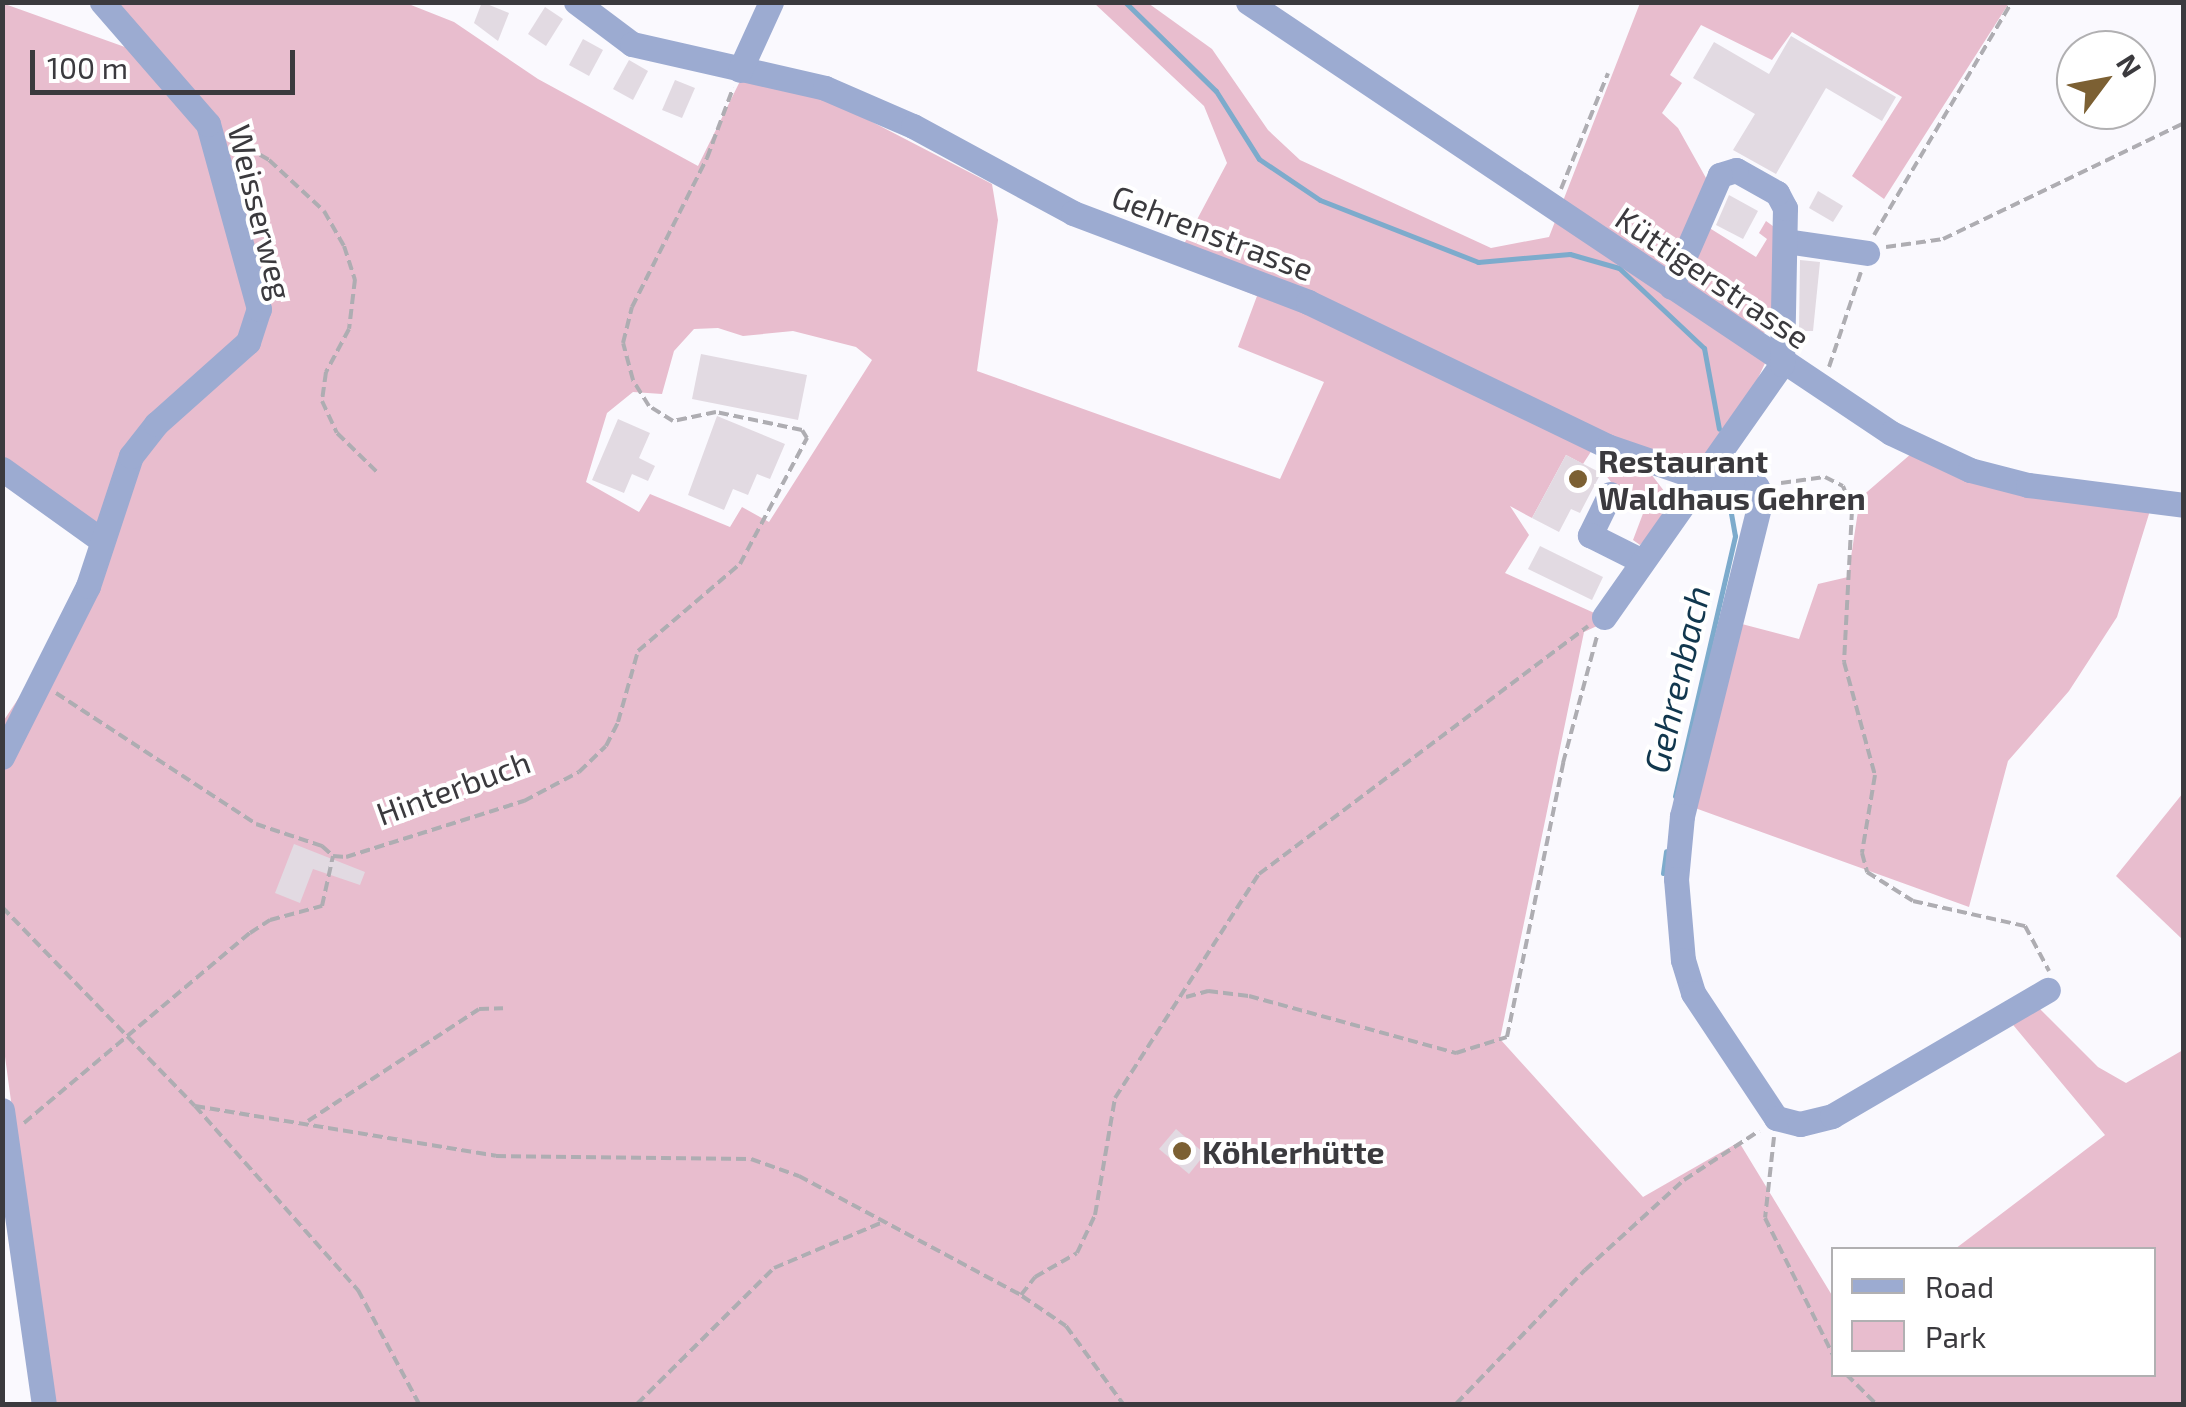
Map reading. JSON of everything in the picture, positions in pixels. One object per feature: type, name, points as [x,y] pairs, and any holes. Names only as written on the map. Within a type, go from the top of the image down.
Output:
[{"type":"street","name":"Weisserweg","points":[[101,540],[131,456],[156,424],[248,342],[259,309],[212,134],[102,2]]},
{"type":"street","name":"Gehrenstrasse","points":[[576,2],[632,44],[825,88],[913,126],[1072,213],[1308,302],[1498,399],[1700,478],[1756,486]]},
{"type":"street","points":[[740,70],[772,2]]},
{"type":"street","name":"Küttigerstrasse","points":[[1248,2],[1782,364],[1970,470],[2028,485],[2184,505]]},
{"type":"street","points":[[1604,618],[1782,364],[1786,241],[1778,193],[1736,170],[1720,175],[1672,287]]},
{"type":"street","points":[[1786,241],[1867,253]]},
{"type":"street","points":[[2,470],[101,540],[88,586],[2,757]]},
{"type":"street","points":[[1756,486],[1762,495],[1682,816],[1676,879],[1683,960],[1693,993],[1776,1118],[1800,1124],[1832,1116],[2048,990]]},
{"type":"street","points":[[1610,494],[1590,535],[1642,561]]},
{"type":"street","points":[[2,1110],[44,1404]]},
{"type":"path","points":[[1822,389],[1867,253],[2012,2]]},
{"type":"path","name":"Hinterbuch","points":[[333,856],[363,852],[524,801],[579,772],[606,746],[618,722],[638,650],[657,628],[731,575],[776,487],[803,453],[802,430],[716,412],[673,420],[649,406],[623,342],[632,307],[707,158],[740,70]]},
{"type":"path","points":[[1554,207],[1608,73]]},
{"type":"path","points":[[1867,253],[1943,239],[2184,123]]},
{"type":"path","points":[[212,134],[269,160],[324,210],[344,246],[355,279],[350,329],[326,372],[322,400],[337,433],[377,472]]},
{"type":"path","points":[[1756,486],[1825,477],[1843,486],[1852,510],[1844,662],[1875,775],[1862,853],[1868,872],[1914,901],[2025,926],[2045,954],[2048,990]]},
{"type":"path","points":[[1185,998],[1208,991],[1249,996],[1456,1053],[1507,1037],[1585,663],[1604,618]]},
{"type":"path","points":[[1021,1295],[1035,1277],[1077,1253],[1095,1215],[1115,1098],[1185,998],[1259,874],[1604,618]]},
{"type":"path","points":[[6,1138],[260,927],[322,906],[333,856],[256,824],[42,684]]},
{"type":"path","points":[[2,907],[124,1038],[195,1106],[358,1290],[418,1404]]},
{"type":"path","points":[[308,1122],[479,1009],[503,1008]]},
{"type":"path","points":[[195,1106],[496,1156],[751,1159],[800,1176],[1021,1295],[1066,1326],[1123,1404]]},
{"type":"path","points":[[1456,1404],[1585,1270],[1684,1180],[1776,1118]]},
{"type":"path","points":[[1776,1118],[1765,1218],[1831,1351]]},
{"type":"path","points":[[637,1404],[774,1268],[882,1222]]},
{"type":"path","points":[[1849,1377],[1876,1404]]},
{"type":"green space","points":[[2,3],[150,56],[102,3],[406,3],[454,22],[538,79],[698,166],[747,67],[826,98],[992,184],[998,220],[977,371],[1280,479],[1324,382],[1238,347],[1257,296],[1174,263],[1227,163],[1204,106],[1094,3],[1148,3],[1212,49],[1268,130],[1300,160],[1491,248],[1549,237],[1640,3],[2009,3],[1884,199],[1852,176],[1902,97],[1792,32],[1772,60],[1701,25],[1670,75],[1682,83],[1662,113],[1678,128],[1706,178],[1703,224],[1756,257],[1767,239],[1759,233],[1766,221],[1777,229],[1777,327],[1761,334],[1774,344],[1706,489],[1545,429],[1592,450],[1583,464],[1566,455],[1532,518],[1510,506],[1529,535],[1505,573],[1610,620],[1584,632],[1500,1039],[1643,1197],[1739,1142],[1831,1294],[1831,1377],[2156,1377],[2156,1247],[1958,1247],[2105,1135],[2009,1020],[2037,1006],[2098,1067],[2126,1083],[2183,1050],[2183,1404],[52,1404],[3,1042],[2,723],[59,638],[93,544],[3,477]],"holes":[[[718,328],[743,336],[793,331],[856,347],[872,360],[769,522],[742,507],[730,527],[650,494],[639,512],[586,482],[607,413],[633,392],[662,394],[674,351],[694,329]]]},
{"type":"green space","points":[[1912,453],[2153,501],[2117,617],[2069,691],[2008,761],[1969,907],[1695,808],[1738,623],[1799,639],[1818,584],[1848,577],[1860,498]]},
{"type":"green space","points":[[1606,457],[1651,474],[1671,500],[1668,516],[1640,545],[1633,540],[1647,503],[1611,482],[1602,470]]},
{"type":"green space","points":[[2183,793],[2183,940],[2116,876]]},
{"type":"building","points":[[482,2],[509,13],[498,41],[474,23]]},
{"type":"building","points":[[545,7],[563,19],[546,46],[528,34]]},
{"type":"building","points":[[1791,36],[1896,97],[1882,121],[1826,88],[1776,174],[1733,150],[1755,114],[1693,78],[1714,42],[1769,74]]},
{"type":"building","points":[[583,39],[603,50],[589,76],[569,65]]},
{"type":"building","points":[[629,60],[648,71],[633,100],[613,89]]},
{"type":"building","points":[[675,80],[695,88],[682,118],[662,110]]},
{"type":"building","points":[[1818,191],[1843,206],[1833,222],[1809,208]]},
{"type":"building","points":[[1729,195],[1758,211],[1743,239],[1716,225]]},
{"type":"building","points":[[1800,260],[1820,262],[1813,331],[1799,331]]},
{"type":"building","points":[[701,354],[807,375],[798,420],[692,399]]},
{"type":"building","points":[[717,416],[785,444],[770,479],[757,474],[748,495],[733,489],[724,510],[688,495]]},
{"type":"building","points":[[618,419],[650,433],[639,458],[655,466],[648,481],[632,474],[624,493],[592,480]]},
{"type":"building","points":[[1566,455],[1601,473],[1580,513],[1571,509],[1559,532],[1532,518]]},
{"type":"building","points":[[1540,546],[1603,577],[1592,600],[1528,569]]},
{"type":"building","points":[[294,844],[365,872],[360,885],[313,869],[300,903],[275,893]]},
{"type":"building","name":"Köhlerhütte","points":[[1176,1129],[1205,1154],[1189,1174],[1159,1149]]},
{"type":"waterway","name":"Gehrenbach","points":[[1125,2],[1216,91],[1259,159],[1320,200],[1478,262],[1570,254],[1619,268],[1704,348],[1719,429]]},
{"type":"waterway","name":"Gehrenbach","points":[[1675,796],[1735,536],[1728,498]]},
{"type":"waterway","name":"Gehrenbach","points":[[1663,873],[1666,851]]},
{"type":"place","name":"Restaurant Waldhaus Gehren","points":[[1578,479]]},
{"type":"place","name":"Köhlerhütte","points":[[1182,1151]]}]
